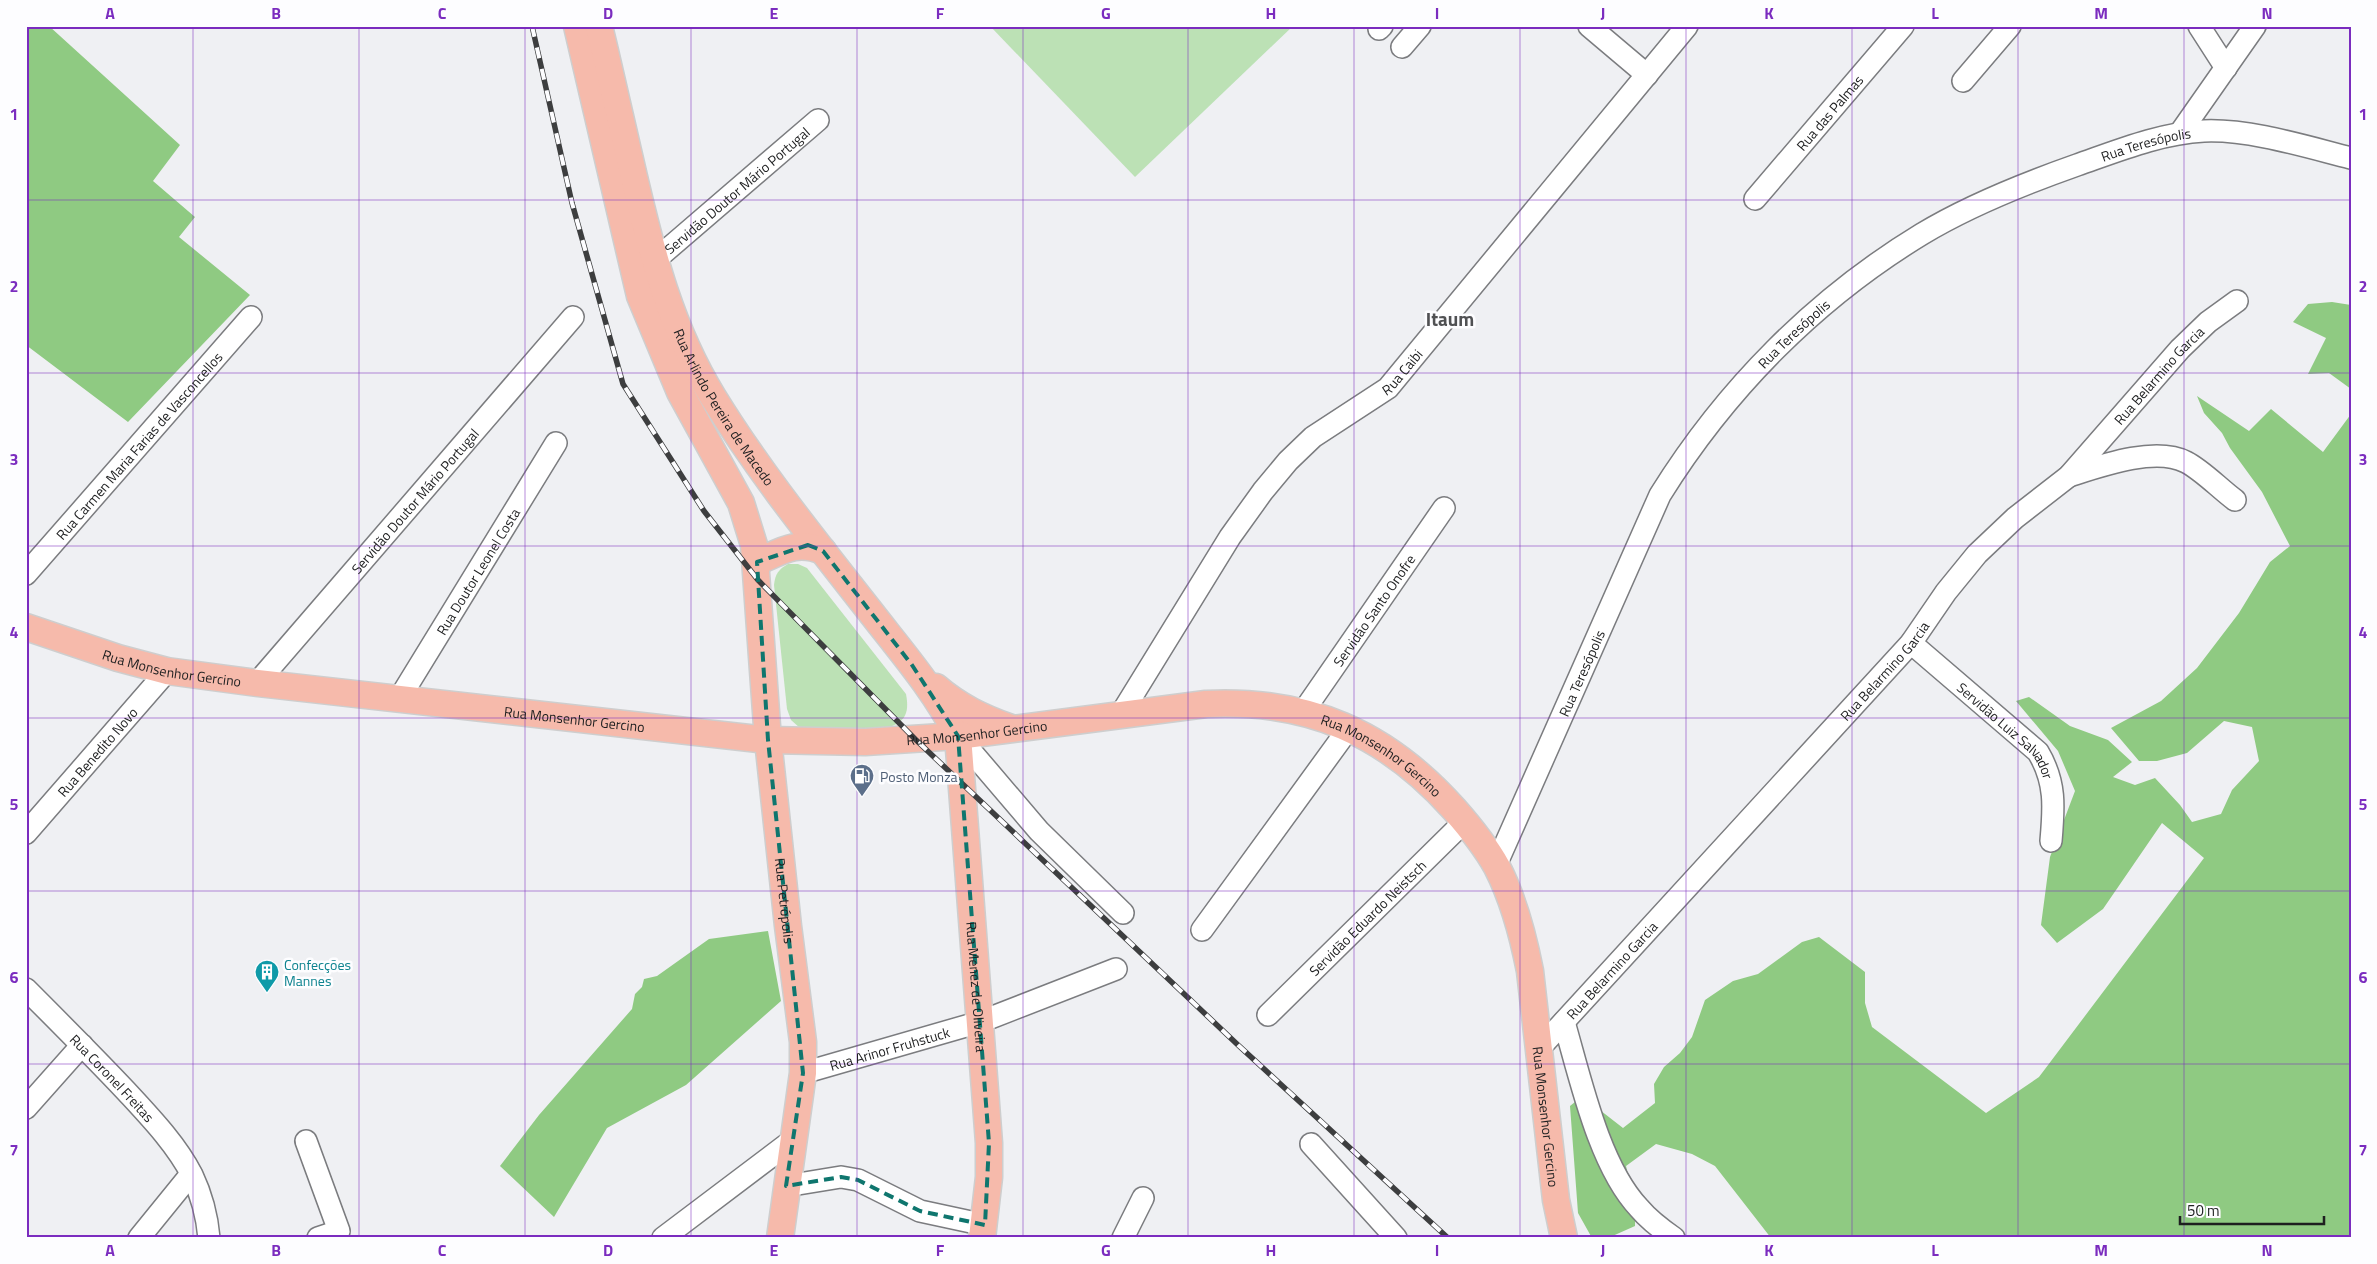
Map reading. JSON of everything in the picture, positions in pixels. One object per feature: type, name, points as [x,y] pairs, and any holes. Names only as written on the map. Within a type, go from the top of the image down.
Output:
[{"type":"main road","name":"Rua Arlindo Pereira de Macedo","points":[[578,26],[640,296],[680,392],[741,504],[752,532],[756,562]]},
{"type":"main road","name":"Rua Arlindo Pereira de Macedo","points":[[599,26],[654,261],[671,312],[694,363],[713,397],[823,551],[912,665],[950,719],[958,736]]},
{"type":"main road","points":[[756,562],[797,546],[808,545],[823,551]]},
{"type":"main road","name":"Rua Petrópolis","points":[[756,562],[768,740],[788,926],[803,1042],[803,1073],[780,1238]]},
{"type":"main road","name":"Rua Monsenhor Gercino","points":[[26,627],[118,658],[167,671],[257,684],[768,740],[865,742],[958,736],[1121,714],[1238,702],[1268,704],[1303,712],[1349,728],[1396,754],[1420,775],[1465,821],[1496,865],[1509,892],[1524,938],[1530,971],[1537,1051],[1556,1200],[1564,1238]]},
{"type":"main road","points":[[912,665],[960,706],[983,718],[1014,728]]},
{"type":"main road","name":"Rua Menez de Oliveira","points":[[958,736],[989,1143],[989,1177],[984,1231]]},
{"type":"street","points":[[1402,47],[1420,26]]},
{"type":"street","points":[[1589,26],[1647,75]]},
{"type":"street","name":"Rua Caibi","points":[[1121,714],[1230,537],[1262,491],[1312,437],[1388,388],[1417,356],[1687,26]]},
{"type":"street","name":"Rua das Palmas","points":[[1755,199],[1903,26]]},
{"type":"street","points":[[1963,81],[2010,26]]},
{"type":"street","points":[[2198,26],[2226,68]]},
{"type":"street","points":[[2180,133],[2256,26]]},
{"type":"street","name":"Servidão Doutor Mário Portugal","points":[[654,261],[818,120]]},
{"type":"street","name":"Rua Teresópolis","points":[[1496,865],[1660,495],[1683,457],[1722,407],[1781,343],[1829,299],[1870,268],[1923,233],[1972,207],[2037,179],[2146,142],[2180,133],[2233,132],[2351,158]]},
{"type":"street","name":"Rua Belarmino Garcia","points":[[1537,1051],[1911,643],[1946,592],[1977,554],[2015,518],[2069,476],[2180,349],[2208,322],[2237,301]]},
{"type":"street","name":"Rua Carmen Maria Farias de Vasconcellos","points":[[26,574],[252,317]]},
{"type":"street","name":"Servidão Doutor Mário Portugal","points":[[257,684],[573,318]]},
{"type":"street","name":"Rua Doutor Leonel Costa","points":[[399,699],[556,443]]},
{"type":"street","points":[[2069,476],[2113,462],[2168,457],[2186,462],[2235,500]]},
{"type":"street","name":"Servidão Santo Onofre","points":[[1303,712],[1444,508]]},
{"type":"street","name":"Servidão Luiz Salvador","points":[[1911,643],[2038,752],[2047,768],[2052,784],[2053,810],[2050,841]]},
{"type":"street","name":"Rua Benedito Novo","points":[[26,833],[167,671]]},
{"type":"street","points":[[1202,930],[1349,728]]},
{"type":"street","points":[[958,736],[1039,831],[1122,912]]},
{"type":"street","name":"Servidão Eduardo Neistsch","points":[[1268,1015],[1465,821]]},
{"type":"street","name":"Rua Arinor Fruhstuck","points":[[803,1073],[980,1022],[1116,969]]},
{"type":"street","name":"Rua Coronel Freitas","points":[[26,989],[82,1045],[165,1136],[191,1174],[207,1214],[209,1238]]},
{"type":"street","points":[[1564,1022],[1583,1089],[1607,1157],[1637,1207],[1674,1238]]},
{"type":"street","points":[[26,1108],[82,1045]]},
{"type":"street","points":[[663,1238],[794,1139]]},
{"type":"street","points":[[306,1141],[338,1231],[318,1238]]},
{"type":"street","points":[[1311,1144],[1396,1238]]},
{"type":"street","points":[[139,1238],[191,1174]]},
{"type":"street","points":[[786,1186],[840,1177],[858,1180],[920,1211],[984,1231]]},
{"type":"street","points":[[1123,1238],[1143,1198]]},
{"type":"highlighted area","points":[[808,545],[823,551],[912,665],[958,736],[989,1143],[985,1225],[920,1211],[858,1180],[841,1177],[786,1186],[803,1073],[768,740],[757,562]]},
{"type":"green space","points":[[26,26],[49,26],[180,145],[153,181],[195,217],[179,237],[250,295],[128,422],[26,345]]},
{"type":"green space","points":[[990,26],[1293,26],[1135,177]]},
{"type":"green space","points":[[2332,302],[2351,305],[2351,389],[2329,373],[2308,374],[2326,338],[2293,322],[2308,304]]},
{"type":"green space","points":[[2197,396],[2249,431],[2271,409],[2323,452],[2351,414],[2351,1238],[1771,1238],[1715,1166],[1692,1154],[1656,1144],[1626,1166],[1635,1204],[1635,1226],[1608,1238],[1592,1238],[1578,1213],[1570,1106],[1580,1098],[1596,1107],[1623,1128],[1655,1103],[1654,1084],[1664,1067],[1680,1053],[1692,1037],[1705,1000],[1733,981],[1758,974],[1802,942],[1819,937],[1865,972],[1865,1003],[1872,1027],[1986,1113],[2039,1077],[2204,858],[2162,823],[2103,909],[2057,943],[2041,925],[2050,857],[2075,791],[2058,751],[2016,701],[2029,697],[2070,726],[2108,740],[2132,762],[2113,777],[2135,785],[2155,778],[2180,805],[2192,822],[2221,814],[2232,790],[2259,761],[2252,727],[2224,721],[2187,753],[2157,761],[2139,761],[2111,728],[2161,701],[2197,668],[2239,613],[2270,562],[2290,546],[2262,492],[2230,448],[2222,433],[2204,413]]},
{"type":"green space","points":[[788,564],[798,564],[807,568],[906,694],[906,713],[901,721],[884,729],[800,728],[791,720],[787,709],[774,585],[778,572]]},
{"type":"green space","points":[[768,931],[781,1001],[686,1085],[607,1128],[554,1217],[500,1166],[539,1115],[632,1009],[635,994],[642,987],[644,979],[657,976],[709,939]]},
{"type":"railway","points":[[532,26],[572,203],[623,384],[704,511],[758,580],[915,739],[1238,1045],[1448,1238]]},
{"type":"place","name":"Posto Monza","points":[[862,797]]},
{"type":"place","name":"Confecções Mannes","points":[[267,993]]},
{"type":"district","name":"Itaum","points":[[1450,318]]}]
